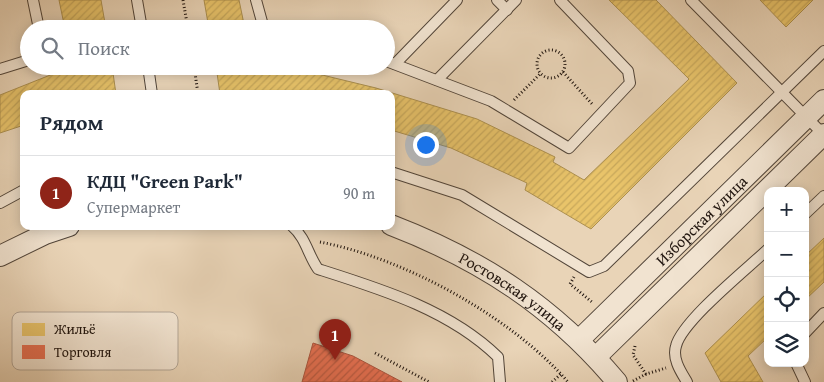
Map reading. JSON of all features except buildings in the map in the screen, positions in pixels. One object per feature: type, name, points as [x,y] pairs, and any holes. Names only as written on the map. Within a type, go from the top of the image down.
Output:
[{"type":"street","name":"Изборская улица","points":[[579,340],[824,100]]},
{"type":"street","name":"Изборская улица","points":[[596,357],[824,135]]},
{"type":"street","name":"Ростовская улица","points":[[395,227],[432,241],[479,265],[546,310],[596,357],[617,382]]},
{"type":"street","points":[[0,256],[44,234],[56,230]]},
{"type":"lane","points":[[33,0],[37,20]]},
{"type":"lane","points":[[137,0],[140,20]]},
{"type":"lane","points":[[256,0],[262,20]]},
{"type":"lane","points":[[395,59],[457,0]]},
{"type":"lane","points":[[497,0],[507,10]]},
{"type":"lane","points":[[437,80],[516,0]]},
{"type":"lane","points":[[395,64],[491,100],[569,148],[630,83],[628,71],[560,0]]},
{"type":"lane","points":[[692,0],[824,135]]},
{"type":"lane","points":[[395,173],[462,195],[589,272],[604,266],[824,51]]},
{"type":"lane","points":[[0,69],[20,63]]},
{"type":"lane","points":[[149,75],[151,90]]},
{"type":"lane","points":[[0,203],[20,192]]},
{"type":"lane","points":[[809,210],[824,196]]},
{"type":"lane","points":[[295,230],[303,239],[311,260],[318,269],[392,294],[439,315],[484,343],[498,357],[500,382]]},
{"type":"lane","points":[[687,382],[677,365],[676,346],[689,324],[764,253]]},
{"type":"lane","points":[[809,329],[824,313]]},
{"type":"lane","points":[[798,367],[805,382]]},
{"type":"path","points":[[183,0],[186,20]]},
{"type":"path","points":[[552,50],[559,52],[564,58],[563,72],[557,77],[550,79],[540,74],[537,60],[542,53],[552,50]]},
{"type":"path","points":[[563,72],[601,115]]},
{"type":"path","points":[[505,109],[540,74]]},
{"type":"path","points":[[195,75],[197,90]]},
{"type":"path","points":[[303,239],[369,256],[452,292],[487,314],[561,374],[568,382]]},
{"type":"path","points":[[580,266],[570,284],[592,302],[598,301]]},
{"type":"path","points":[[636,344],[633,356],[646,374]]},
{"type":"path","points":[[375,353],[428,382]]},
{"type":"path","points":[[631,382],[646,374],[677,365]]},
{"type":"path","points":[[552,382],[561,374]]},
{"type":"place","name":"КДЦ \"Green Park\"","points":[[335,360]]}]
